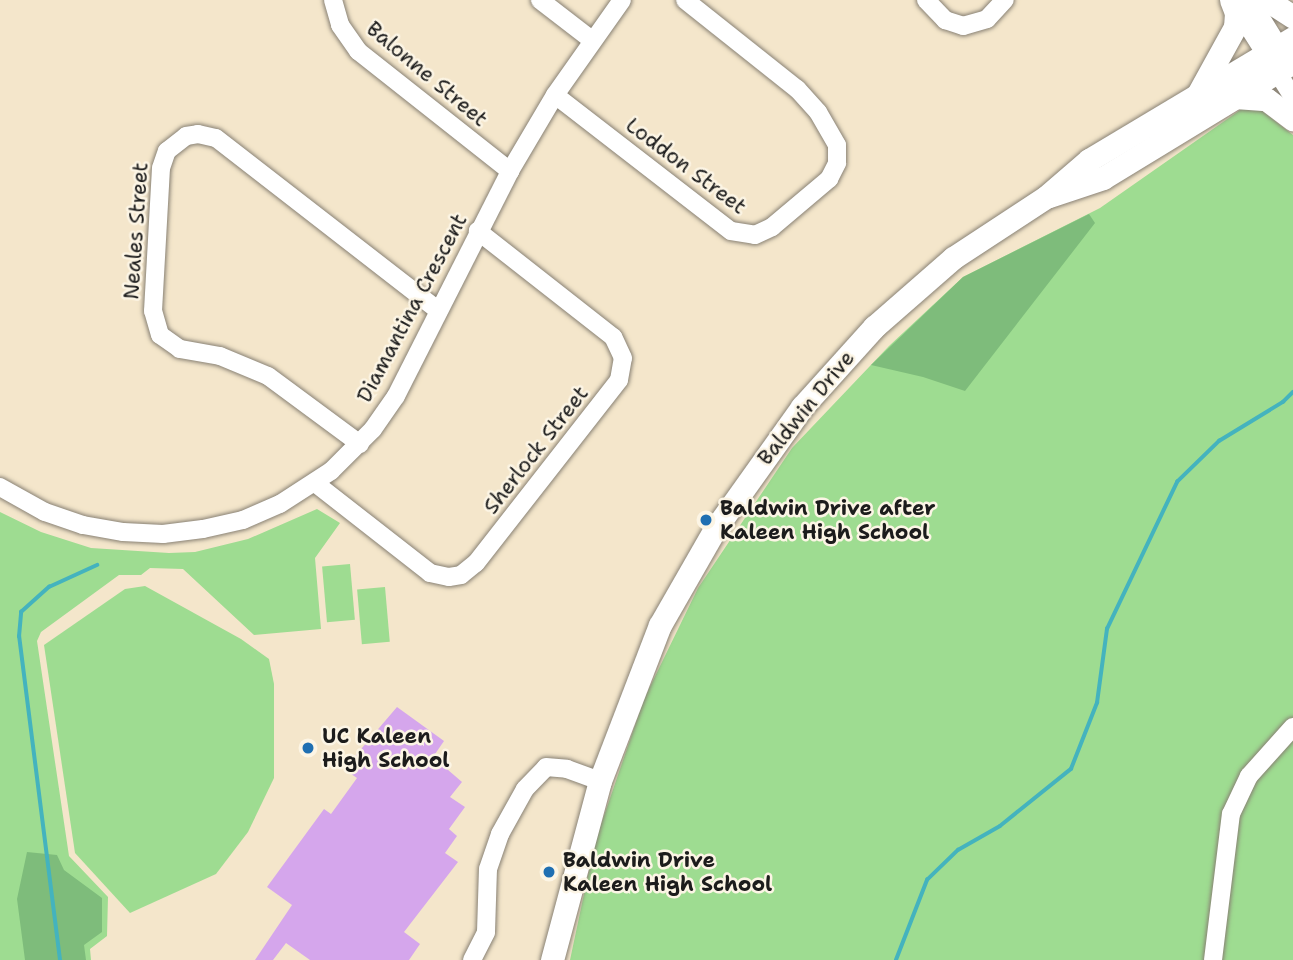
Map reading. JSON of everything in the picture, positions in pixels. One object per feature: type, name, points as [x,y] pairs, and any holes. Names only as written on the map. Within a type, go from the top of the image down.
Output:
[{"type":"main road","points":[[1198,94],[1235,27],[1236,13],[1231,0]]},
{"type":"main road","points":[[1267,0],[1293,17]]},
{"type":"main road","name":"Baldwin Drive","points":[[552,960],[600,781],[660,625],[718,524],[802,407],[874,327],[922,283],[1045,197],[1077,168],[1198,94],[1284,58]]},
{"type":"main road","name":"Baldwin Drive","points":[[1045,197],[1102,178],[1236,97],[1284,58]]},
{"type":"main road","points":[[1236,97],[1266,99],[1293,120]]},
{"type":"street","name":"Balonne Street","points":[[334,0],[340,25],[358,51],[510,171]]},
{"type":"street","points":[[540,0],[592,40]]},
{"type":"street","name":"Diamantina Crescent","points":[[0,487],[45,512],[83,524],[123,532],[163,534],[243,520],[280,504],[315,483],[360,444],[396,396],[510,171],[555,94],[622,0]]},
{"type":"street","name":"Loddon Street","points":[[555,94],[731,232],[755,235],[772,227],[829,179],[837,163],[836,145],[818,112],[797,89],[685,0]]},
{"type":"street","points":[[926,0],[945,20],[963,26],[987,19],[1005,0]]},
{"type":"street","points":[[1231,0],[1284,58]]},
{"type":"street","points":[[1250,0],[1284,58],[1293,97]]},
{"type":"street","name":"Neales Street","points":[[360,444],[268,376],[220,356],[180,349],[160,335],[153,311],[161,169],[167,151],[186,136],[198,134],[216,138],[439,311]]},
{"type":"street","name":"Sherlock Street","points":[[315,483],[425,569],[442,577],[461,575],[477,563],[619,380],[623,358],[613,337],[478,231]]},
{"type":"street","points":[[1213,960],[1231,814],[1250,776],[1293,727]]},
{"type":"street","points":[[472,960],[486,932],[486,876],[500,834],[525,789],[546,767],[567,769],[600,781]]},
{"type":"green space","points":[[1243,108],[1261,110],[1293,135],[1293,960],[570,960],[595,842],[644,699],[698,588],[792,448],[889,346],[963,277],[1100,208]]},
{"type":"green space","points":[[1089,214],[1095,223],[965,391],[923,377],[871,365],[963,277]]},
{"type":"green space","points":[[317,509],[340,523],[315,558],[321,629],[254,635],[183,569],[150,568],[141,575],[119,575],[41,632],[37,641],[69,856],[108,897],[107,936],[90,949],[91,960],[0,960],[0,512],[41,532],[91,548],[169,553],[195,552],[248,539]]},
{"type":"green space","points":[[350,564],[355,620],[327,622],[322,566]]},
{"type":"green space","points":[[145,586],[241,639],[269,659],[274,684],[274,778],[248,832],[216,874],[130,913],[75,853],[44,645],[125,589]]},
{"type":"green space","points":[[385,587],[390,642],[362,644],[357,589]]},
{"type":"green space","points":[[27,852],[57,855],[64,870],[102,898],[102,932],[84,945],[86,960],[25,960],[17,899]]},
{"type":"building","points":[[397,707],[444,741],[433,757],[462,782],[450,797],[465,807],[449,829],[457,836],[445,853],[458,862],[404,932],[420,944],[409,960],[310,960],[286,943],[273,960],[255,960],[292,905],[267,887],[324,809],[331,814],[357,778],[344,769]]},
{"type":"waterway","points":[[896,960],[927,880],[958,850],[1000,826],[1071,769],[1097,703],[1107,629],[1177,482],[1219,441],[1283,402],[1293,392]]},
{"type":"waterway","points":[[60,960],[19,637],[21,612],[49,587],[97,565]]},
{"type":"place","name":"Baldwin Drive after Kaleen High School","points":[[706,520]]},
{"type":"place","name":"UC Kaleen High School","points":[[308,748]]},
{"type":"place","name":"Baldwin Drive Kaleen High School","points":[[549,872]]}]
